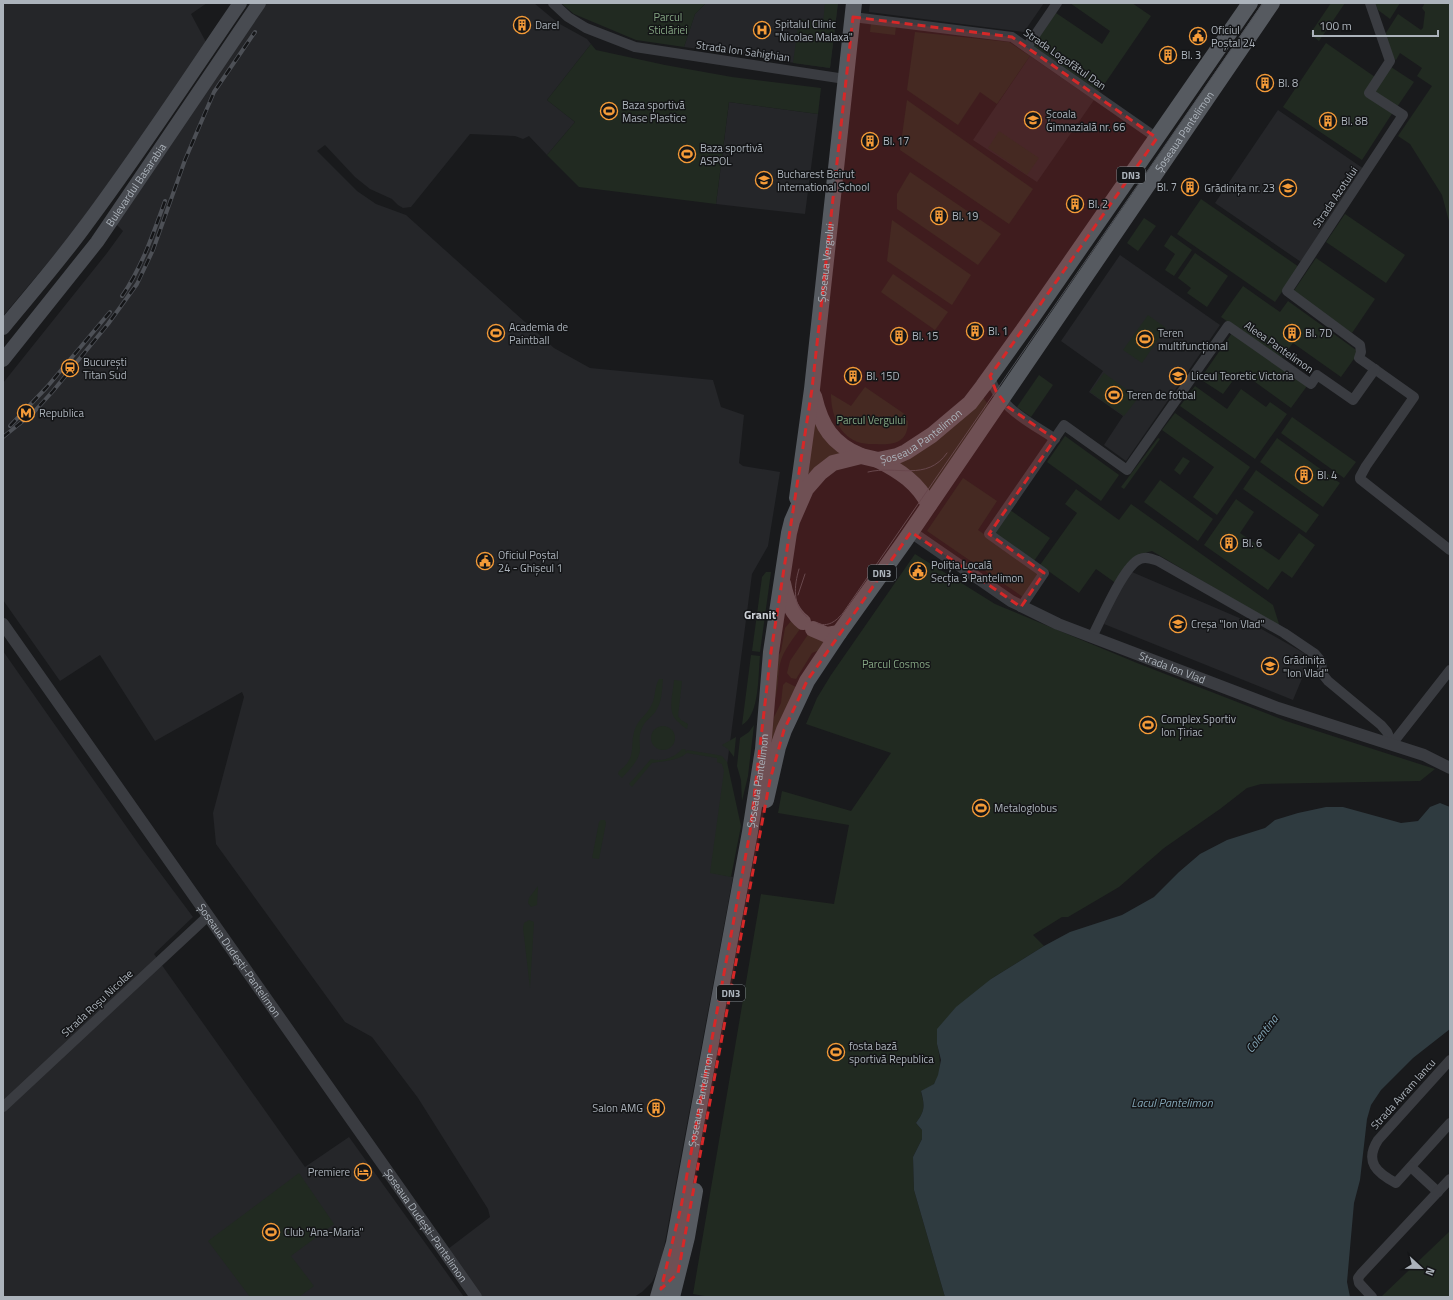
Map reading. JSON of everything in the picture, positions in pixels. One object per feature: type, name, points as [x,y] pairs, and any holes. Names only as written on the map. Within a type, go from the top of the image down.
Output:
[{"type":"main road","name":"Bulevardul Basarabia","points":[[3,328],[91,218],[154,130],[240,3]]},
{"type":"main road","name":"Bulevardul Basarabia","points":[[3,360],[98,242],[259,3]]},
{"type":"main road","name":"Șoseaua Pantelimon","points":[[661,1295],[678,1221],[750,832],[760,768],[771,652],[782,577],[792,521],[799,501],[812,480],[833,463],[861,456],[878,460],[897,456],[906,452],[932,435],[970,403],[1157,138],[1250,3]]},
{"type":"main road","name":"Șoseaua Pantelimon","points":[[661,1295],[678,1273],[688,1229],[770,780],[778,747],[791,714],[807,681],[839,633],[911,532],[1272,3]]},
{"type":"main road","name":"Șoseaua Vergului","points":[[792,521],[800,482],[812,389],[845,79],[854,10]]},
{"type":"main road","points":[[812,389],[820,417],[831,436],[845,449],[861,456]]},
{"type":"main road","points":[[878,460],[896,469],[906,477],[922,493],[929,505]]},
{"type":"main road","points":[[782,577],[785,593],[791,608],[796,615],[808,626],[827,635],[839,633]]},
{"type":"street","name":"Strada Ion Sahighian","points":[[553,3],[568,17],[586,28],[635,46],[845,79]]},
{"type":"street","points":[[1027,47],[1057,3]]},
{"type":"street","name":"Strada Azotului","points":[[1370,3],[1390,61],[1369,93],[1404,115],[1287,291],[1360,345],[1361,352],[1359,358],[1375,370]]},
{"type":"street","name":"Strada Logofătul Dan","points":[[854,10],[905,24],[1012,37],[1157,138]]},
{"type":"street","name":"Aleea Pantelimon","points":[[1055,439],[1064,426],[1127,470],[1228,326],[1311,384],[1318,376],[1353,400],[1375,370]]},
{"type":"street","points":[[1375,370],[1414,397],[1366,466],[1360,479],[1450,550]]},
{"type":"street","points":[[990,376],[993,386],[1008,407],[1055,439],[989,534],[1044,573],[1021,607]]},
{"type":"street","name":"Strada Ion Vlad","points":[[911,532],[1021,607],[1058,624],[1278,708],[1424,755],[1450,768]]},
{"type":"street","points":[[1092,637],[1121,581],[1132,564],[1144,558],[1153,560],[1284,633],[1315,654],[1321,661],[1324,676],[1328,681],[1381,724],[1387,732],[1392,744],[1450,670]]},
{"type":"street","name":"Șoseaua Dudești-Pantelimon","points":[[3,624],[476,1297]]},
{"type":"street","name":"Strada Roșu Nicolae","points":[[3,1107],[208,916]]},
{"type":"street","name":"Strada Avram Iancu","points":[[1450,1060],[1374,1146],[1372,1161],[1375,1167],[1382,1175],[1396,1183],[1450,1123]]},
{"type":"street","points":[[1411,1167],[1438,1192]]},
{"type":"street","points":[[1372,1297],[1359,1283],[1358,1278],[1450,1179]]},
{"type":"highlighted area","points":[[853,17],[1012,37],[1157,138],[990,376],[996,391],[1008,407],[1055,439],[989,534],[1044,573],[1021,607],[911,532],[807,681],[784,730],[770,780],[678,1273],[661,1289],[681,1207],[750,832],[771,652],[812,389]]},
{"type":"shaded area","points":[[3,3],[207,3],[191,14],[207,44],[121,167],[66,241],[3,316]]},
{"type":"shaded area","points":[[262,3],[534,3],[558,23],[587,39],[591,44],[547,100],[575,122],[547,155],[529,136],[523,139],[515,136],[470,134],[411,207],[403,208],[392,199],[370,189],[355,177],[325,145],[317,151],[357,191],[376,204],[406,215],[554,348],[590,368],[713,380],[721,407],[744,415],[739,463],[743,466],[780,472],[768,546],[752,574],[713,873],[733,877],[662,1258],[652,1282],[642,1292],[634,1297],[482,1297],[448,1249],[490,1217],[488,1209],[418,1098],[372,1037],[345,1022],[216,844],[213,813],[244,697],[242,692],[155,741],[100,655],[60,681],[3,600],[3,383],[123,231],[116,224]]},
{"type":"shaded area","name":"Spitalul Clinic \"Nicolae Malaxa\"","points":[[706,3],[838,3],[830,68],[684,47],[695,14]]},
{"type":"shaded area","points":[[870,3],[1044,3],[1024,32],[869,12]]},
{"type":"shaded area","name":"Școala Gimnazială nr. 66","points":[[1030,56],[1094,100],[1037,182],[973,140]]},
{"type":"shaded area","name":"Bucharest Beirut International School","points":[[729,102],[818,114],[805,214],[716,204]]},
{"type":"shaded area","name":"Grădinița nr. 23","points":[[1278,110],[1364,169],[1301,262],[1215,203]]},
{"type":"shaded area","points":[[1120,255],[1220,325],[1126,461],[1104,445],[1123,416],[1089,392],[1103,371],[1061,341]]},
{"type":"shaded area","name":"Creșa \"Ion Vlad\"","points":[[1132,572],[1251,623],[1311,657],[1293,700],[1104,624],[1120,588]]},
{"type":"shaded area","points":[[3,651],[140,846],[193,917],[154,954],[305,1167],[349,1137],[464,1297],[3,1297]]},
{"type":"green space","name":"Parcul Sticlăriei","points":[[561,3],[706,3],[695,14],[684,47],[636,40],[574,14]]},
{"type":"green space","points":[[825,3],[838,3],[830,68],[793,63],[799,19],[823,23]]},
{"type":"green space","points":[[1070,3],[1132,3],[1151,16],[1099,92],[1033,46],[1056,13],[1102,44],[1110,31]]},
{"type":"green space","points":[[1331,3],[1345,3],[1319,41],[1310,34]]},
{"type":"green space","points":[[1375,3],[1400,3],[1390,19],[1378,10]]},
{"type":"green space","points":[[1425,3],[1450,3],[1450,225],[1442,195],[1410,144],[1398,136],[1432,86],[1417,76],[1422,68],[1400,53],[1396,60],[1390,56],[1384,36],[1398,14],[1421,30],[1423,28],[1425,12],[1422,8]]},
{"type":"green space","points":[[871,23],[896,26],[895,35],[870,32]]},
{"type":"green space","points":[[915,32],[1009,42],[1030,56],[997,104],[980,92],[958,125],[907,90]]},
{"type":"green space","points":[[1326,43],[1375,77],[1365,93],[1393,112],[1362,160],[1283,107]]},
{"type":"green space","points":[[591,44],[596,50],[665,65],[732,77],[821,88],[818,114],[729,102],[716,204],[579,187],[547,155],[575,122],[547,100]]},
{"type":"green space","points":[[1391,67],[1414,82],[1397,107],[1374,92]]},
{"type":"green space","points":[[907,100],[1033,189],[1009,224],[900,150]]},
{"type":"green space","points":[[999,131],[1039,158],[1027,175],[988,148]]},
{"type":"green space","points":[[910,172],[1001,234],[978,265],[897,209],[897,194]]},
{"type":"green space","points":[[1201,199],[1299,267],[1275,302],[1177,234]]},
{"type":"green space","points":[[1345,214],[1405,255],[1386,283],[1326,242]]},
{"type":"green space","points":[[1144,218],[1156,226],[1138,251],[1127,243]]},
{"type":"green space","points":[[892,220],[971,275],[952,305],[887,261]]},
{"type":"green space","points":[[1171,235],[1192,250],[1174,276],[1165,270],[1175,254],[1164,246]]},
{"type":"green space","points":[[1195,253],[1228,276],[1207,307],[1187,293],[1191,288],[1178,278]]},
{"type":"green space","points":[[1316,258],[1375,299],[1352,333],[1293,292]]},
{"type":"green space","points":[[893,274],[948,312],[935,330],[881,292]]},
{"type":"green space","points":[[1243,286],[1280,312],[1288,301],[1356,350],[1356,356],[1341,377],[1293,343],[1281,359],[1221,317]]},
{"type":"green space","name":"Teren multifuncțional","points":[[1148,315],[1166,328],[1142,363],[1123,350]]},
{"type":"green space","points":[[1232,333],[1307,386],[1291,408],[1240,371],[1223,394],[1200,379]]},
{"type":"green space","name":"Teren de fotbal","points":[[1104,373],[1138,398],[1124,416],[1090,392]]},
{"type":"green space","points":[[1039,375],[1053,385],[1031,417],[1017,407]]},
{"type":"green space","points":[[1195,386],[1227,409],[1241,389],[1266,407],[1270,402],[1287,414],[1255,459],[1180,406]]},
{"type":"green space","name":"Parcul Vergului","points":[[865,387],[906,415],[904,418],[908,421],[906,434],[899,441],[889,444],[861,443],[847,436],[838,424],[831,402],[831,394],[851,406]]},
{"type":"green space","points":[[982,396],[989,406],[933,497],[894,461]]},
{"type":"green space","points":[[1175,413],[1250,467],[1217,515],[1193,497],[1214,467],[1162,430]]},
{"type":"green space","points":[[1292,417],[1356,462],[1344,478],[1281,433]]},
{"type":"green space","points":[[814,421],[843,454],[807,475]]},
{"type":"green space","points":[[1065,436],[1119,475],[1101,501],[1047,462]]},
{"type":"green space","points":[[1158,438],[1160,439],[1124,489],[1121,487]]},
{"type":"green space","points":[[1277,438],[1340,483],[1323,507],[1260,462]]},
{"type":"green space","points":[[1183,457],[1190,461],[1180,475],[1174,470]]},
{"type":"green space","points":[[1256,470],[1319,515],[1306,533],[1243,489]]},
{"type":"green space","points":[[963,478],[997,501],[978,530],[1040,573],[1023,597],[927,531]]},
{"type":"green space","points":[[1160,480],[1213,519],[1198,541],[1144,502]]},
{"type":"green space","points":[[1076,489],[1119,520],[1131,504],[1273,605],[1280,627],[1152,551],[1141,554],[1117,584],[1096,569],[1079,593],[1040,565],[1077,513],[1065,504]]},
{"type":"green space","points":[[1236,499],[1254,512],[1240,533],[1279,560],[1299,533],[1315,545],[1292,578],[1282,571],[1268,590],[1204,545]]},
{"type":"green space","points":[[1010,510],[1050,538],[1034,561],[994,532]]},
{"type":"green space","name":"Parcul Cosmos","points":[[915,554],[995,604],[1137,663],[1286,721],[1435,769],[1420,781],[1261,784],[1247,788],[1220,809],[1164,848],[1119,887],[1068,917],[1062,917],[1033,935],[1044,946],[991,979],[937,1044],[940,1060],[938,1076],[933,1085],[921,1092],[923,1112],[916,1123],[922,1130],[922,1139],[913,1157],[914,1190],[945,1297],[710,1297],[693,1294],[761,894],[834,904],[849,825],[778,813],[782,791],[851,811],[891,753],[806,724],[817,698],[831,675]]},
{"type":"green space","points":[[766,572],[771,572],[760,652],[752,651],[762,577]]},
{"type":"green space","points":[[792,620],[802,626],[789,644],[781,659],[776,694],[773,704],[777,658],[781,651],[785,628]]},
{"type":"green space","points":[[809,633],[826,641],[820,650],[812,653],[796,679],[791,678],[787,673],[790,661]]},
{"type":"green space","points":[[751,655],[760,656],[757,694],[752,713],[748,720],[742,725]]},
{"type":"green space","points":[[659,679],[663,679],[662,695],[659,706],[643,725],[640,734],[640,750],[638,758],[622,778],[618,774],[619,771],[629,761],[635,729],[653,703],[656,685]]},
{"type":"green space","points":[[674,680],[682,681],[678,716],[681,720],[688,724],[687,729],[677,721],[672,712],[671,702]]},
{"type":"green space","points":[[786,682],[796,687],[769,759],[774,717],[781,703],[783,685]]},
{"type":"green space","points":[[754,725],[748,776],[742,801],[741,780],[737,766],[740,738],[749,732]]},
{"type":"green space","points":[[663,726],[668,727],[674,733],[674,743],[668,749],[663,750],[658,749],[652,743],[651,738],[652,733],[658,727]]},
{"type":"green space","points":[[736,737],[734,757],[728,749],[722,745]]},
{"type":"green space","points":[[682,749],[685,749],[686,752],[687,750],[722,756],[727,762],[741,826],[731,877],[710,873],[724,771],[722,764],[717,762],[717,758],[687,753],[675,759],[652,763],[632,787],[629,784],[651,759],[664,760],[675,755]]},
{"type":"green space","points":[[601,820],[605,820],[606,823],[599,859],[592,858],[599,822]]},
{"type":"green space","points":[[538,886],[537,905],[531,907],[528,903],[529,898]]},
{"type":"green space","points":[[529,920],[534,922],[530,988],[523,928],[524,923]]},
{"type":"green space","name":"Club \"Ana-Maria\"","points":[[299,1173],[334,1224],[291,1256],[314,1286],[299,1297],[250,1297],[208,1241]]},
{"type":"green space","points":[[1450,1231],[1450,1297],[1382,1296]]},
{"type":"water","name":"Lacul Pantelimon","points":[[1440,803],[1450,807],[1450,1029],[1413,1058],[1381,1090],[1371,1105],[1367,1119],[1360,1180],[1354,1203],[1347,1282],[1350,1297],[945,1297],[914,1190],[913,1157],[922,1139],[922,1130],[916,1123],[923,1112],[921,1091],[934,1084],[938,1075],[941,1060],[937,1044],[937,1029],[956,1007],[991,979],[1044,946],[1070,932],[1122,915],[1154,897],[1200,854],[1227,840],[1265,828],[1275,820],[1326,807],[1343,807],[1401,823],[1418,821],[1430,807]]},
{"type":"tram line","points":[[817,623],[825,625],[832,623],[843,613],[1263,3]]},
{"type":"tram line","points":[[868,472],[879,470],[921,470],[939,462],[947,453]]},
{"type":"tram line","points":[[799,569],[795,588],[796,595],[799,607],[807,617]]},
{"type":"tram line","points":[[798,595],[805,574]]},
{"type":"railway","points":[[3,437],[33,413],[53,391],[108,324],[137,284],[153,250],[185,160],[214,92],[255,32]]},
{"type":"railway","points":[[122,296],[141,262],[165,201]]},
{"type":"railway","points":[[10,426],[47,387],[110,312]]},
{"type":"place","name":"Darel","points":[[522,25]]},
{"type":"place","name":"Spitalul Clinic \"Nicolae Malaxa\"","points":[[762,30]]},
{"type":"place","name":"Oficiul Poștal 24","points":[[1198,36]]},
{"type":"place","name":"Bl. 3","points":[[1168,55]]},
{"type":"place","name":"Bl. 8","points":[[1265,83]]},
{"type":"place","name":"Baza sportivă Mase Plastice","points":[[609,111]]},
{"type":"place","name":"Școala Gimnazială nr. 66","points":[[1033,120]]},
{"type":"place","name":"Bl. 8B","points":[[1328,121]]},
{"type":"place","name":"Bl. 17","points":[[870,141]]},
{"type":"place","name":"Baza sportivă ASPOL","points":[[687,154]]},
{"type":"place","name":"Bucharest Beirut International School","points":[[764,180]]},
{"type":"place","name":"Bl. 7","points":[[1190,187]]},
{"type":"place","name":"Grădinița nr. 23","points":[[1288,188]]},
{"type":"place","name":"Bl. 2","points":[[1075,204]]},
{"type":"place","name":"Bl. 19","points":[[939,216]]},
{"type":"place","name":"Bl. 1","points":[[975,331]]},
{"type":"place","name":"Academia de Paintball","points":[[496,333]]},
{"type":"place","name":"Bl. 7D","points":[[1292,333]]},
{"type":"place","name":"Bl. 15","points":[[899,336]]},
{"type":"place","name":"Teren multifuncțional","points":[[1145,339]]},
{"type":"place","name":"București Titan Sud","points":[[70,368]]},
{"type":"place","name":"Bl. 15D","points":[[853,376]]},
{"type":"place","name":"Liceul Teoretic Victoria","points":[[1178,376]]},
{"type":"place","name":"Teren de fotbal","points":[[1114,395]]},
{"type":"place","name":"Republica","points":[[26,413]]},
{"type":"place","name":"Bl. 4","points":[[1304,475]]},
{"type":"place","name":"Bl. 6","points":[[1229,543]]},
{"type":"place","name":"Oficiul Poștal 24 - Ghișeul 1","points":[[485,561]]},
{"type":"place","name":"Poliția Locală Secția 3 Pantelimon","points":[[918,571]]},
{"type":"place","name":"Creșa \"Ion Vlad\"","points":[[1178,624]]},
{"type":"place","name":"Grădinița \"Ion Vlad\"","points":[[1270,666]]},
{"type":"place","name":"Complex Sportiv Ion Țiriac","points":[[1148,725]]},
{"type":"place","name":"Metaloglobus","points":[[981,808]]},
{"type":"place","name":"fosta bază sportivă Republica","points":[[836,1052]]},
{"type":"place","name":"Salon AMG","points":[[656,1108]]},
{"type":"place","name":"Premiere","points":[[363,1172]]},
{"type":"place","name":"Club \"Ana-Maria\"","points":[[271,1232]]},
{"type":"district","name":"Granit","points":[[760,615]]},
{"type":"water label","name":"Colentina","points":[[1262,1034]]}]
